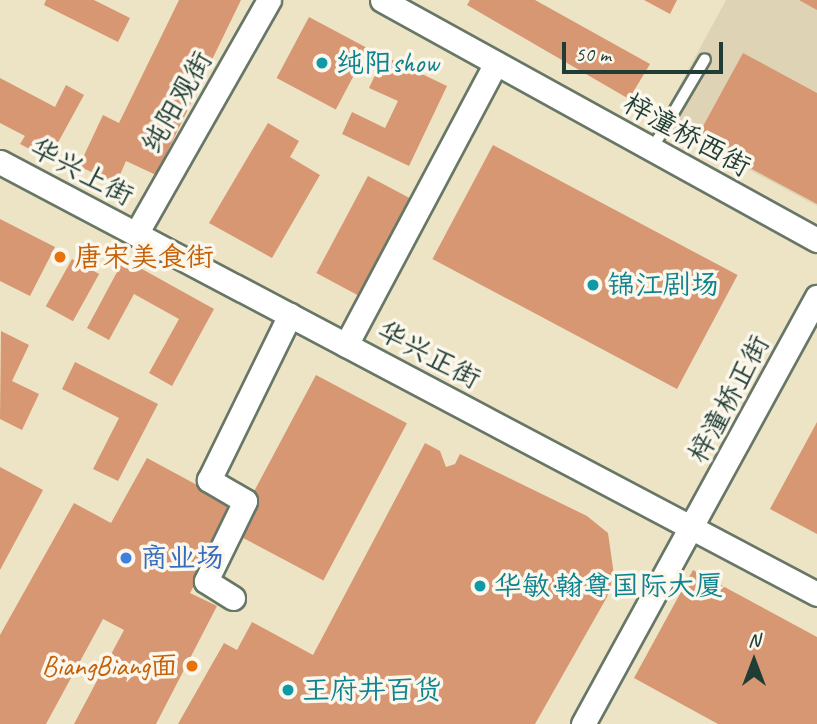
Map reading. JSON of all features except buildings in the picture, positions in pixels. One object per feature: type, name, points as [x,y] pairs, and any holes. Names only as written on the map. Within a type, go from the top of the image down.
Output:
[{"type":"street","name":"纯阳观街","points":[[136,234],[269,0]]},
{"type":"street","name":"梓潼桥西街","points":[[382,0],[817,240]]},
{"type":"street","points":[[346,345],[496,63]]},
{"type":"street","name":"华兴上街","points":[[0,162],[136,234]]},
{"type":"street","name":"华兴正街","points":[[136,234],[817,594]]},
{"type":"street","name":"梓潼桥正街","points":[[583,724],[693,528],[817,297]]},
{"type":"street","points":[[233,598],[206,580],[246,501],[209,480],[290,315]]},
{"type":"lane","points":[[652,149],[705,60]]},
{"type":"shaded area","points":[[726,0],[817,0],[817,206],[660,122]]},
{"type":"place","name":"纯阳show","points":[[322,63]]},
{"type":"place","name":"唐宋美食街","points":[[60,257]]},
{"type":"place","name":"锦江剧场","points":[[593,285]]},
{"type":"place","name":"商业场","points":[[126,558]]},
{"type":"place","name":"华敏·翰尊国际大厦","points":[[480,586]]},
{"type":"place","name":"BiangBiang面","points":[[192,666]]},
{"type":"place","name":"王府井百货","points":[[288,690]]}]
